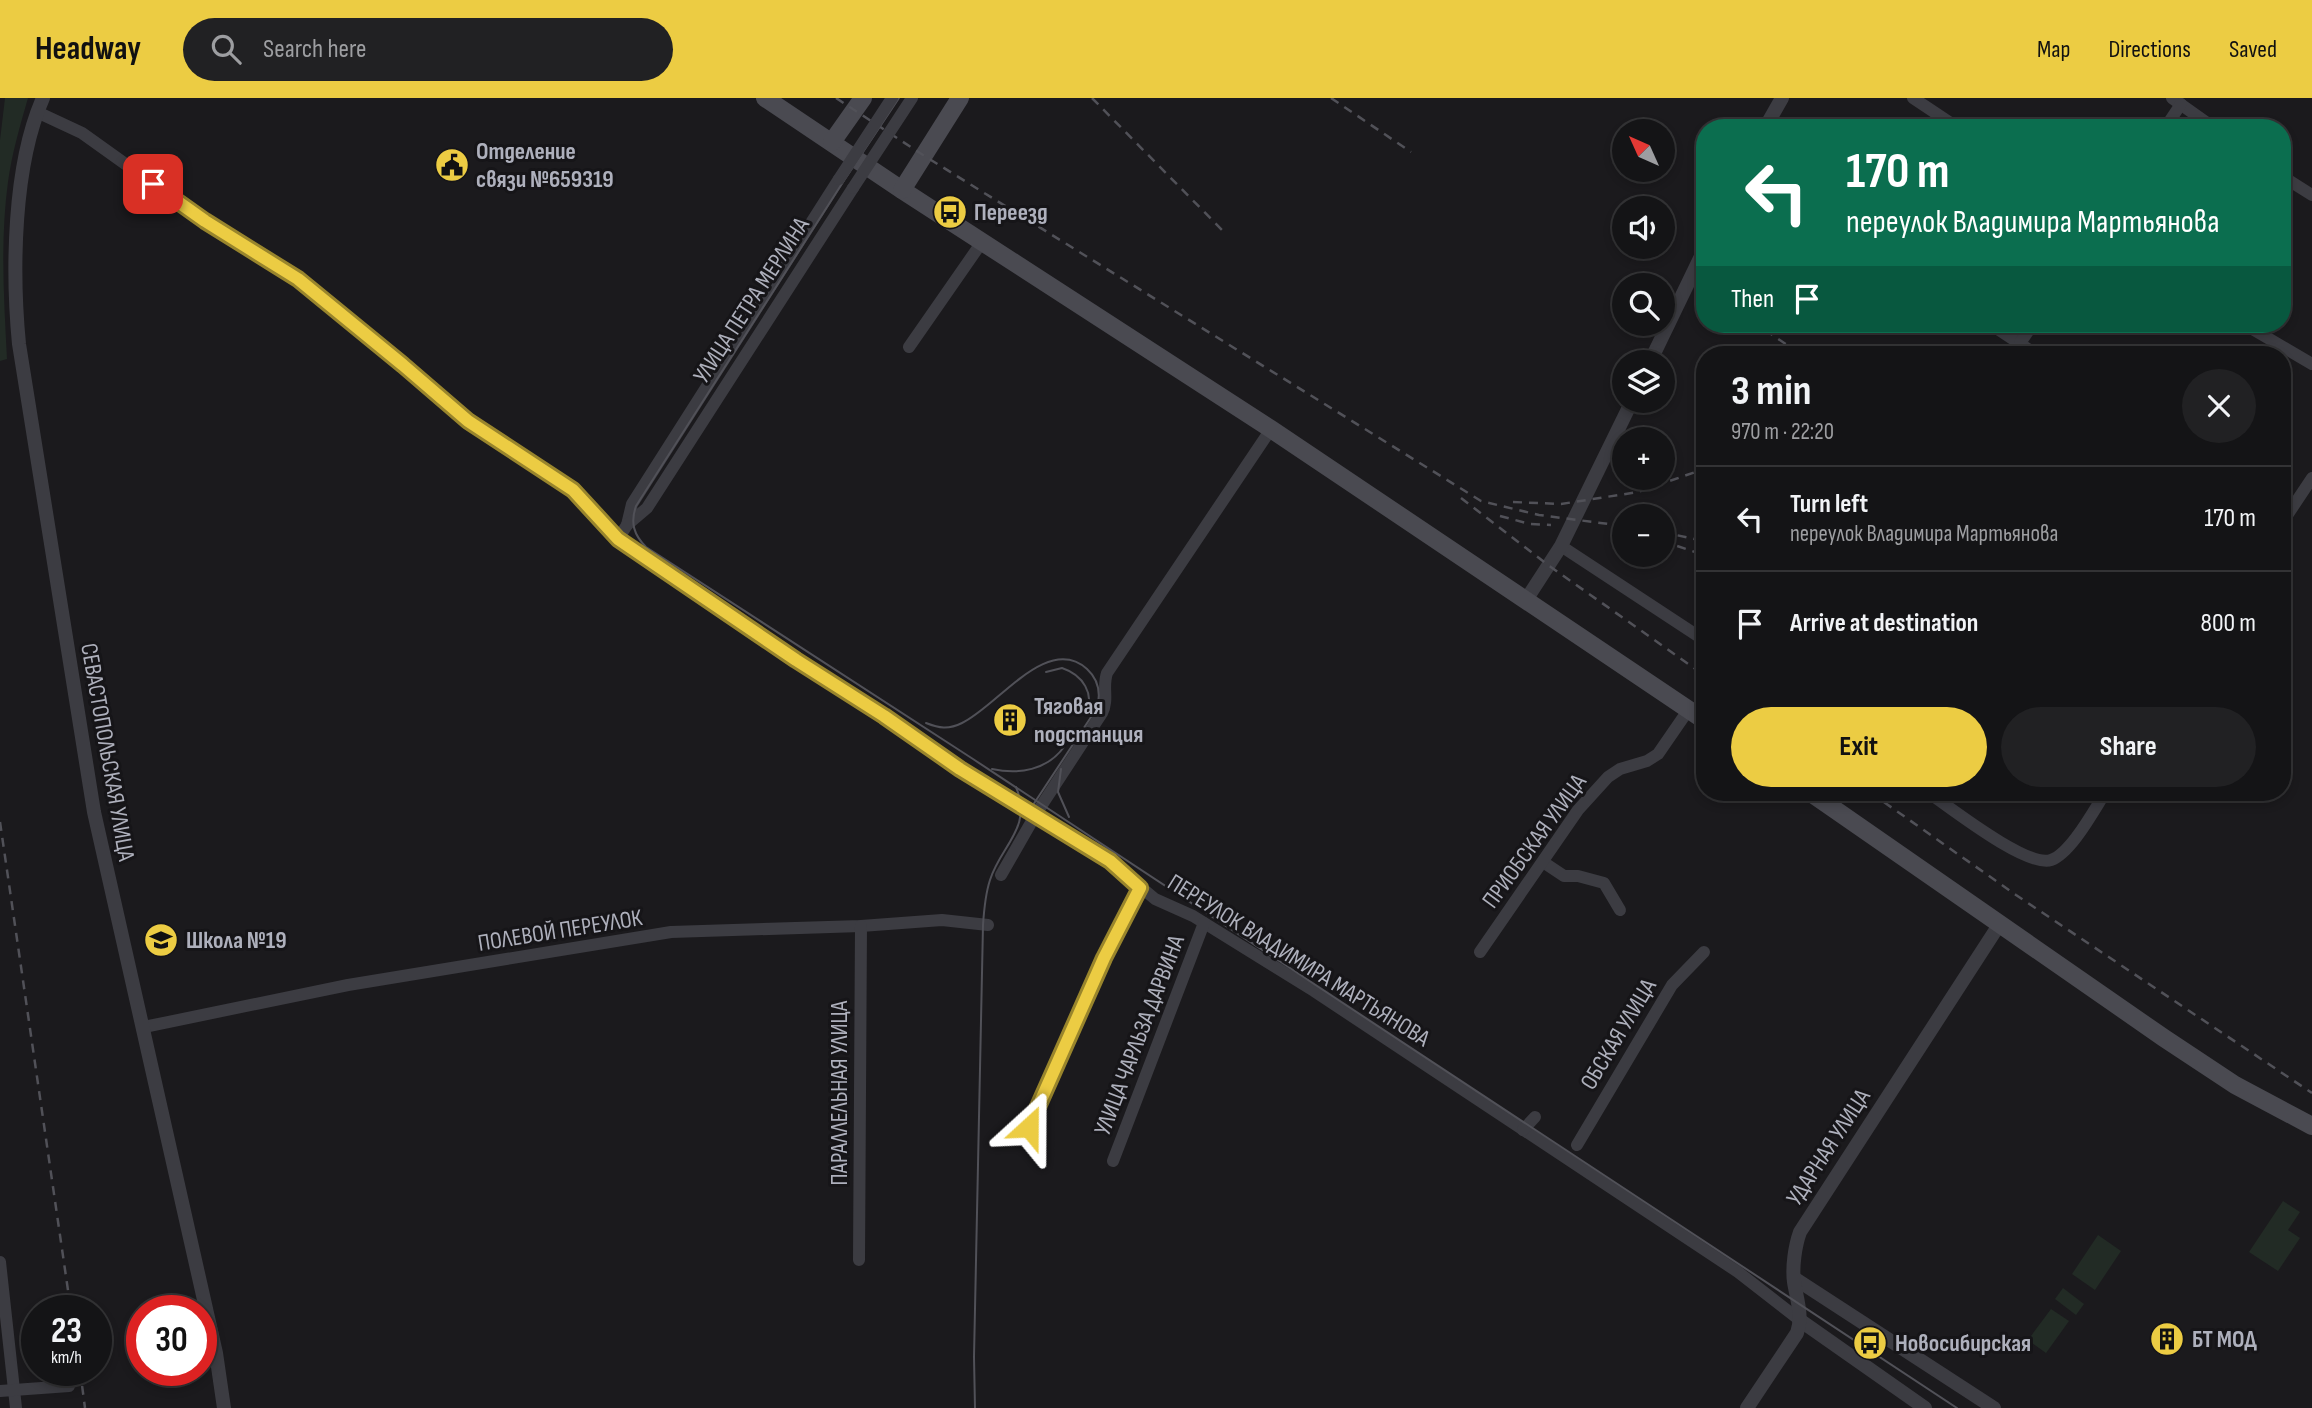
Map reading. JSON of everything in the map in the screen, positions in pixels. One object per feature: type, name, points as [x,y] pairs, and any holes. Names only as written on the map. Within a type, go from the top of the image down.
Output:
[{"type":"main road","points":[[765,98],[1271,429],[1696,714]]},
{"type":"main road","points":[[832,142],[863,98]]},
{"type":"main road","points":[[902,190],[960,98]]},
{"type":"main road","points":[[1822,801],[1998,925],[2235,1085],[2312,1126]]},
{"type":"street","name":"СЕВАСТОПОЛЬСКАЯ УЛИЦА","points":[[43,98],[37,112],[24,171],[17,230],[15,270],[19,344],[94,812],[216,1353],[224,1408]]},
{"type":"street","name":"УЛИЦА ПЕТРА МЕРЛИНА","points":[[618,539],[627,525],[632,504],[892,98]]},
{"type":"street","name":"УЛИЦА ПЕТРА МЕРЛИНА","points":[[627,525],[647,508],[912,98]]},
{"type":"street","points":[[1770,119],[1782,98]]},
{"type":"street","points":[[1913,98],[1944,119]]},
{"type":"street","points":[[2169,119],[2177,101],[2202,119]]},
{"type":"street","name":"ПЕРЕУЛОК ВЛАДИМИРА МАРТЬЯНОВА","points":[[37,112],[82,133],[205,221],[298,279],[468,421],[573,490],[618,539],[960,769],[1110,861],[1156,899],[1204,923],[1314,991],[1738,1272],[1801,1321],[1925,1408]]},
{"type":"street","points":[[2291,182],[2312,195]]},
{"type":"street","points":[[909,347],[982,242]]},
{"type":"street","points":[[1656,350],[1696,267]]},
{"type":"street","points":[[2004,333],[2024,346]]},
{"type":"street","points":[[2020,343],[2027,333]]},
{"type":"street","points":[[2259,333],[2281,346]]},
{"type":"street","points":[[2291,352],[2312,364]]},
{"type":"street","points":[[1526,600],[1561,546],[1626,413]]},
{"type":"street","points":[[1001,875],[1035,814],[1105,708],[1107,697],[1104,680],[1107,673],[1271,429]]},
{"type":"street","points":[[2291,510],[2312,478]]},
{"type":"street","points":[[1561,546],[1696,635]]},
{"type":"street","name":"ПРИОБСКАЯ УЛИЦА","points":[[1480,952],[1578,810],[1602,782],[1620,769],[1647,761],[1658,754],[1689,709]]},
{"type":"street","points":[[1941,801],[2012,849],[2045,860],[2059,854],[2074,839],[2100,801]]},
{"type":"street","points":[[1543,862],[1563,876],[1578,876],[1604,883],[1620,910]]},
{"type":"street","points":[[1029,1127],[1104,958],[1140,888]]},
{"type":"street","name":"ПОЛЕВОЙ ПЕРЕУЛОК","points":[[144,1027],[348,985],[671,932],[861,926],[942,920],[988,925]]},
{"type":"street","name":"УЛИЦА ЧАРЛЬЗА ДАРВИНА","points":[[1113,1161],[1204,923]]},
{"type":"street","name":"УДАРНАЯ УЛИЦА","points":[[1801,1321],[1794,1278],[1800,1232],[1998,925]]},
{"type":"street","name":"ПАРАЛЛЕЛЬНАЯ УЛИЦА","points":[[859,1260],[861,926]]},
{"type":"street","name":"ОБСКАЯ УЛИЦА","points":[[1577,1145],[1672,985],[1704,952]]},
{"type":"street","points":[[1523,1130],[1535,1117]]},
{"type":"street","points":[[0,1262],[6,1390],[16,1408]]},
{"type":"street","points":[[1794,1278],[1994,1408]]},
{"type":"street","points":[[1747,1408],[1797,1333],[1801,1321]]},
{"type":"street","points":[[6,1390],[69,1386]]},
{"type":"shaded area","points":[[5,98],[28,98],[8,182],[3,270],[7,359],[0,361],[0,140]]},
{"type":"shaded area","points":[[2283,1201],[2300,1212],[2288,1230],[2300,1238],[2278,1271],[2249,1252]]},
{"type":"shaded area","points":[[2098,1235],[2121,1251],[2095,1290],[2072,1274]]},
{"type":"shaded area","points":[[2063,1288],[2084,1304],[2076,1315],[2055,1299]]},
{"type":"shaded area","points":[[2051,1309],[2069,1321],[2046,1353],[2028,1340]]},
{"type":"tram line","points":[[899,98],[636,506],[633,523],[636,533],[646,547],[973,759],[1957,1408]]},
{"type":"tram line","points":[[926,723],[944,728],[962,723],[976,715],[1023,676],[1056,660],[1072,660],[1087,669],[1098,687],[1097,708],[1031,808]]},
{"type":"tram line","points":[[1046,672],[1062,668],[1081,680],[1089,699],[1086,714]]},
{"type":"tram line","points":[[992,769],[1032,769],[1049,761],[1064,747]]},
{"type":"tram line","points":[[1061,769],[1058,792],[1069,817]]},
{"type":"tram line","points":[[975,1408],[983,925],[990,880],[1014,836],[1021,814],[1016,787]]},
{"type":"railway","points":[[836,98],[923,155],[1481,501],[1539,515],[1612,524]]},
{"type":"railway","points":[[1092,98],[1225,233]]},
{"type":"railway","points":[[1331,98],[1411,152]]},
{"type":"railway","points":[[1769,333],[1789,346]]},
{"type":"railway","points":[[1513,502],[1561,504],[1638,492],[1696,472]]},
{"type":"railway","points":[[1461,498],[1548,565],[1696,669]]},
{"type":"railway","points":[[1500,516],[1530,524],[1551,525]]},
{"type":"railway","points":[[1675,535],[1696,539]]},
{"type":"railway","points":[[1675,545],[1696,552]]},
{"type":"railway","points":[[1882,801],[2016,895],[2312,1093]]},
{"type":"railway","points":[[0,822],[69,1295]]},
{"type":"railway","points":[[82,1386],[85,1408]]},
{"type":"place","name":"Отделение связи №659319","points":[[452,165]]},
{"type":"place","name":"Переезд","points":[[950,212]]},
{"type":"place","name":"Тяговая подстанция","points":[[1010,720]]},
{"type":"place","name":"Школа №19","points":[[161,940]]},
{"type":"place","name":"БТ МОД","points":[[2167,1339]]},
{"type":"place","name":"Новосибирская","points":[[1870,1343]]},
{"type":"route","points":[[153,184],[205,221],[298,279],[483,433],[573,490],[618,539],[960,769],[1110,861],[1140,888],[1104,958],[1029,1127]]}]
